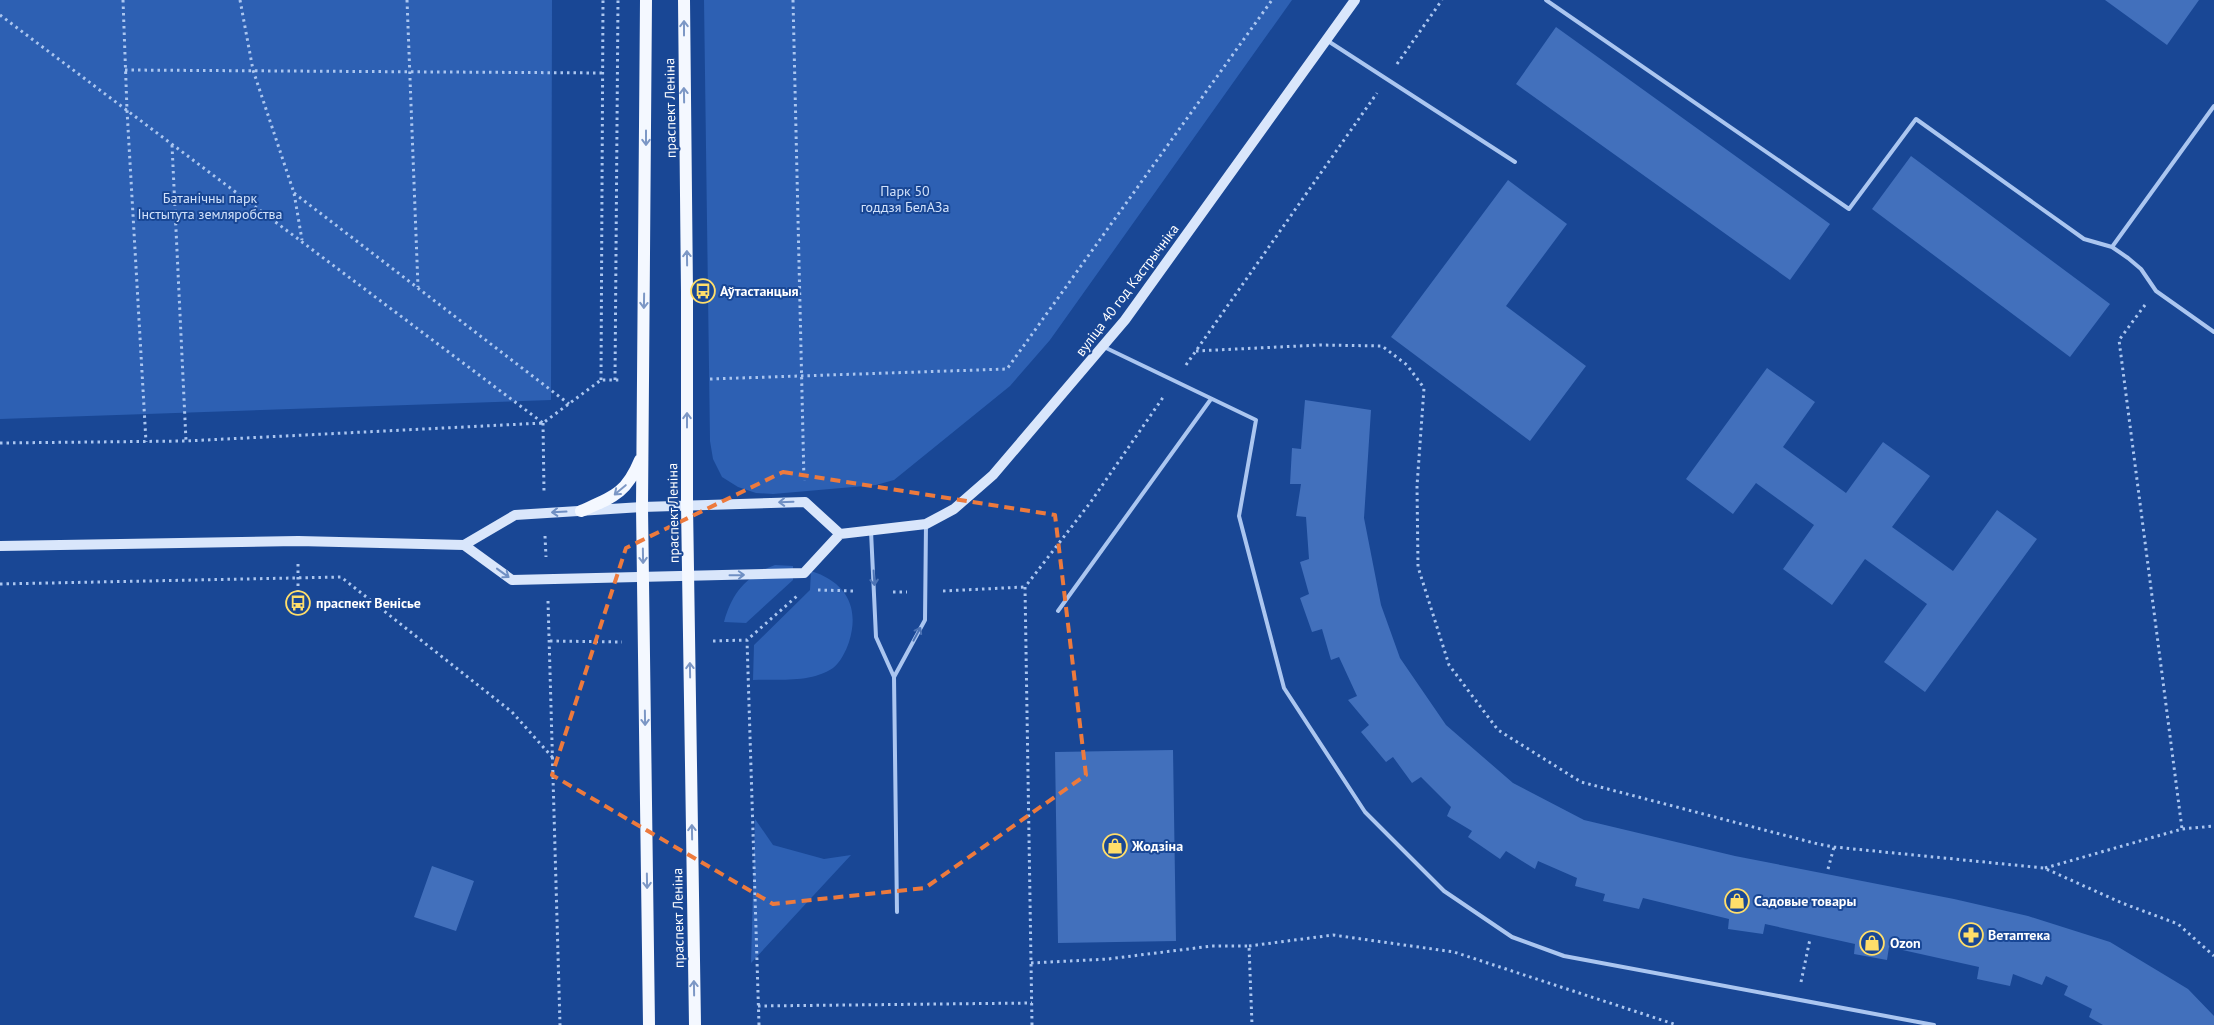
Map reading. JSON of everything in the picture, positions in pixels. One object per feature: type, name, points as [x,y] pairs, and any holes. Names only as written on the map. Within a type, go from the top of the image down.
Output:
[{"type":"main road","name":"праспект Леніна","points":[[646,0],[642,507],[649,1025]]},
{"type":"main road","name":"праспект Леніна","points":[[684,0],[687,505],[695,1025]]},
{"type":"main road","name":"вуліца 40 год Кастрычніка","points":[[840,534],[926,524],[954,509],[993,475],[1125,320],[1355,0]]},
{"type":"main road","points":[[581,511],[612,497],[624,488],[634,474],[643,453]]},
{"type":"main road","points":[[0,546],[298,542],[464,545],[516,514],[687,505],[804,502],[840,534],[804,573],[512,580],[464,545]]},
{"type":"lane","points":[[1546,0],[1849,209],[1916,119],[2084,239],[2112,248],[2141,269],[2156,291],[2214,332]]},
{"type":"lane","points":[[1326,40],[1514,162]]},
{"type":"lane","points":[[2112,248],[2214,106]]},
{"type":"lane","points":[[1103,347],[1256,420],[1239,516],[1284,688],[1365,812],[1444,891],[1512,937],[1564,956],[1934,1025]]},
{"type":"lane","points":[[1058,611],[1211,398]]},
{"type":"lane","points":[[894,677],[925,620],[926,524]]},
{"type":"lane","points":[[871,530],[876,637],[894,677],[896,912]]},
{"type":"path","points":[[123,0],[127,110],[146,442]]},
{"type":"path","points":[[240,0],[253,70],[294,192],[302,240]]},
{"type":"path","points":[[407,0],[418,288]]},
{"type":"path","points":[[0,443],[186,441],[544,423],[601,380],[604,0]]},
{"type":"path","points":[[615,380],[618,0]]},
{"type":"path","points":[[793,0],[804,502]]},
{"type":"path","points":[[802,376],[1008,369],[1272,0]]},
{"type":"path","points":[[1032,1025],[1024,588],[1090,502],[1442,0]]},
{"type":"path","points":[[0,15],[544,423]]},
{"type":"path","points":[[125,70],[603,73]]},
{"type":"path","points":[[172,144],[186,441]]},
{"type":"path","points":[[294,192],[569,404]]},
{"type":"path","points":[[2156,291],[2119,340],[2182,829]]},
{"type":"path","points":[[1196,351],[1320,345],[1382,346],[1407,365],[1424,388],[1417,486],[1418,567],[1449,665],[1498,730],[1581,782],[1834,847],[2044,868],[2122,903],[2178,924],[2214,956]]},
{"type":"path","points":[[544,423],[544,513],[560,1025]]},
{"type":"path","points":[[298,542],[298,603]]},
{"type":"path","points":[[0,584],[341,576],[512,712],[553,758]]},
{"type":"path","points":[[689,641],[747,640],[804,590]]},
{"type":"path","points":[[747,640],[759,1025]]},
{"type":"path","points":[[2044,868],[2182,829],[2214,826]]},
{"type":"path","points":[[1828,869],[1834,847]]},
{"type":"path","points":[[1031,963],[1108,960],[1212,946],[1249,946],[1333,935],[1454,952],[1677,1025]]},
{"type":"path","points":[[1798,1000],[1810,939]]},
{"type":"path","points":[[1249,946],[1252,1025]]},
{"type":"path","points":[[758,1006],[1032,1003]]},
{"type":"highlighted area","points":[[783,472],[1055,515],[1086,775],[925,888],[773,904],[552,775],[626,548]]},
{"type":"green space","name":"Батанічны парк Інстытута земляробства","points":[[0,0],[552,0],[551,400],[0,419]]},
{"type":"green space","name":"Парк 50 годдзя БелАЗа","points":[[704,0],[1292,0],[1050,340],[1010,386],[894,480],[876,485],[773,494],[756,493],[738,487],[722,477],[713,459],[710,441]]},
{"type":"green space","points":[[775,565],[793,566],[793,580],[746,623],[724,622],[731,602],[748,580]]},
{"type":"green space","points":[[811,571],[833,582],[841,589],[851,607],[852,629],[844,653],[833,668],[815,676],[794,679],[753,680],[754,645],[810,590]]},
{"type":"green space","points":[[755,819],[773,845],[824,859],[851,855],[751,963]]},
{"type":"building","points":[[2105,0],[2199,0],[2167,45]]},
{"type":"building","points":[[1556,27],[1830,224],[1790,280],[1516,84]]},
{"type":"building","points":[[1911,156],[2110,304],[2070,357],[1872,209]]},
{"type":"building","points":[[1508,180],[1567,224],[1506,306],[1586,366],[1530,441],[1391,337]]},
{"type":"building","points":[[1767,368],[1815,402],[1783,447],[1846,493],[1883,442],[1930,476],[1892,527],[1953,571],[1997,510],[2037,539],[1925,692],[1884,662],[1927,604],[1865,559],[1832,605],[1783,569],[1814,525],[1756,483],[1733,514],[1686,479]]},
{"type":"building","points":[[1305,400],[1371,410],[1364,518],[1381,605],[1400,658],[1446,725],[1513,783],[1584,820],[1735,856],[1954,899],[2028,916],[2110,942],[2188,989],[2214,1016],[2214,1025],[2103,1025],[2089,1017],[2092,1009],[2064,995],[2068,986],[2046,976],[2042,985],[2013,974],[2010,986],[1977,979],[1979,967],[1889,947],[1887,960],[1854,954],[1855,944],[1765,924],[1763,934],[1728,929],[1729,919],[1643,898],[1639,909],[1603,901],[1605,894],[1575,886],[1577,878],[1538,861],[1535,869],[1506,851],[1500,859],[1468,837],[1472,831],[1447,816],[1451,807],[1421,777],[1412,783],[1393,757],[1386,762],[1361,732],[1369,725],[1348,700],[1357,696],[1339,657],[1331,660],[1322,629],[1312,632],[1300,598],[1309,594],[1300,562],[1309,559],[1306,517],[1296,516],[1301,484],[1290,484],[1292,448],[1301,449]]},
{"type":"building","name":"Жодзіна","points":[[1173,750],[1176,941],[1058,943],[1055,752]]},
{"type":"building","points":[[432,866],[474,881],[456,931],[414,917]]},
{"type":"place","name":"Аўтастанцыя","points":[[703,291]]},
{"type":"place","name":"праспект Венісье","points":[[298,603]]},
{"type":"place","name":"Жодзіна","points":[[1115,846]]},
{"type":"place","name":"Садовые товары","points":[[1737,901]]},
{"type":"place","name":"Ветаптека","points":[[1971,935]]},
{"type":"place","name":"Ozon","points":[[1872,943]]}]
